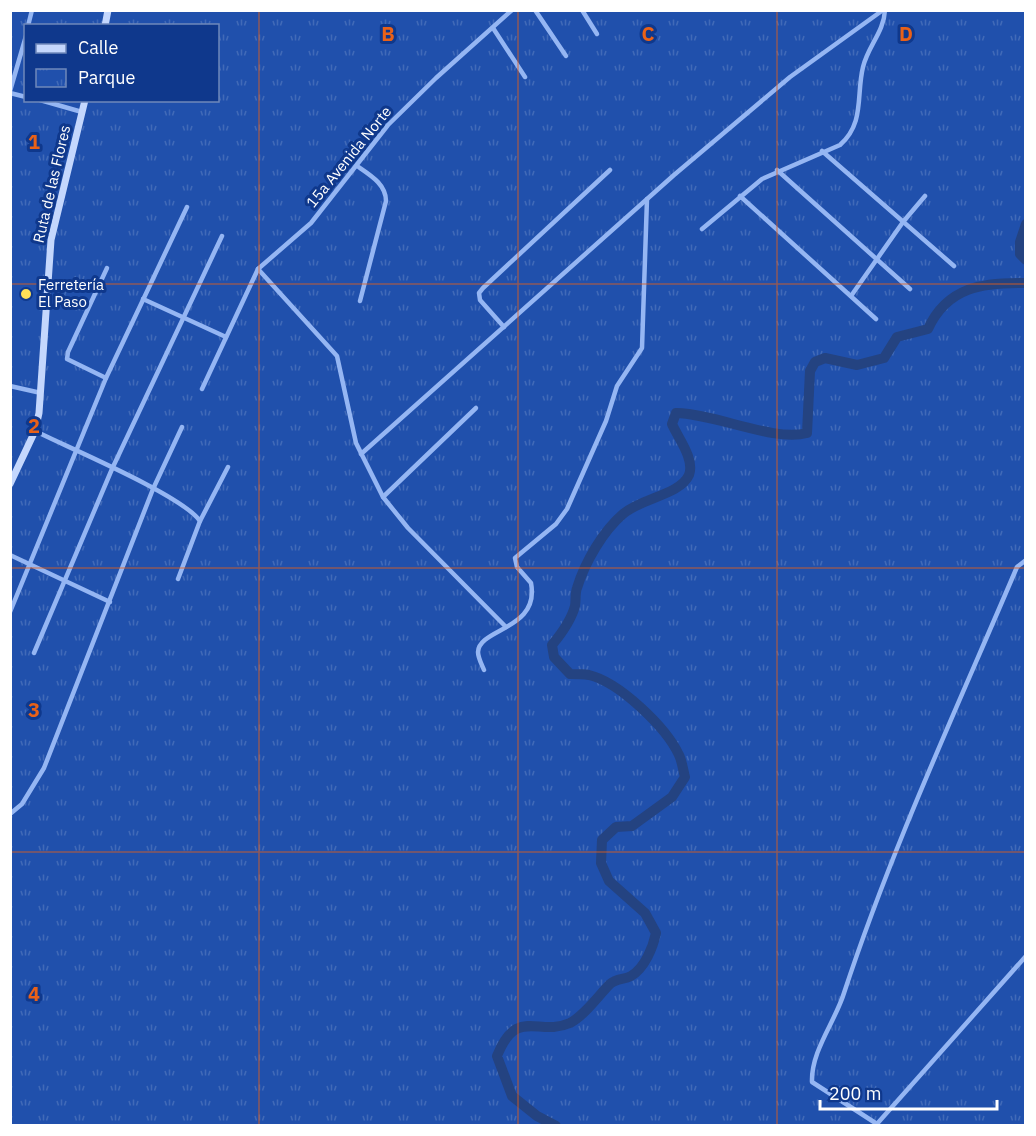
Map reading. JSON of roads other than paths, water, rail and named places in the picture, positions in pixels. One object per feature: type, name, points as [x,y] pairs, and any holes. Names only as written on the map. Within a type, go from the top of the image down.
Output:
[{"type":"main road","name":"Ruta de las Flores","points":[[10,484],[35,431],[41,393],[51,240],[84,102]]},
{"type":"street","name":"15a Avenida Norte","points":[[258,269],[311,223],[388,125],[436,78],[512,10]]},
{"type":"street","points":[[535,10],[566,56]]},
{"type":"street","points":[[582,10],[597,34]]},
{"type":"street","points":[[702,229],[740,196],[777,171],[840,145],[855,126],[863,67],[882,28],[884,10]]},
{"type":"street","points":[[361,454],[647,199],[790,77],[884,10]]},
{"type":"street","points":[[493,28],[525,77]]},
{"type":"street","points":[[10,92],[24,43]]},
{"type":"street","points":[[47,102],[82,112]]},
{"type":"street","points":[[822,152],[954,266]]},
{"type":"street","points":[[357,166],[382,186],[387,201],[360,301]]},
{"type":"street","points":[[504,327],[480,300],[479,293],[610,170]]},
{"type":"street","points":[[777,171],[910,289]]},
{"type":"street","points":[[740,196],[876,319]]},
{"type":"street","points":[[851,296],[903,222],[925,196]]},
{"type":"street","points":[[484,670],[479,649],[484,642],[527,611],[533,593],[531,583],[517,567],[515,558],[556,524],[567,509],[603,429],[617,386],[642,348],[647,199]]},
{"type":"street","points":[[10,612],[106,378],[188,207]]},
{"type":"street","points":[[34,653],[112,469],[222,236]]},
{"type":"street","points":[[106,268],[68,352],[67,359],[106,378]]},
{"type":"street","points":[[202,389],[258,269],[337,356],[353,430],[361,454],[382,497],[408,528],[506,627]]},
{"type":"street","points":[[143,299],[226,337]]},
{"type":"street","points":[[10,386],[41,393]]},
{"type":"street","points":[[382,497],[476,408]]},
{"type":"street","points":[[10,813],[22,804],[44,768],[153,489],[182,427]]},
{"type":"street","points":[[35,431],[153,489],[195,513],[200,521]]},
{"type":"street","points":[[178,579],[200,521],[228,467]]},
{"type":"street","points":[[10,555],[110,602]]},
{"type":"street","points":[[1026,560],[1017,567],[915,799],[874,913],[855,954],[840,1003],[818,1051],[812,1082],[876,1125],[1026,956]]},
{"type":"waterway","points":[[1026,224],[1020,242],[1020,254],[1026,260]]},
{"type":"waterway","points":[[556,1126],[537,1116],[512,1096],[497,1056],[512,1032],[520,1027],[558,1026],[576,1020],[610,984],[631,976],[644,963],[656,933],[645,913],[609,881],[601,863],[602,840],[616,827],[632,826],[672,797],[685,777],[680,757],[673,744],[640,707],[601,679],[589,675],[570,674],[554,657],[552,645],[571,617],[577,588],[590,558],[608,529],[623,514],[669,492],[684,482],[689,475],[690,462],[672,424],[676,413],[778,434],[807,433],[810,371],[815,362],[825,358],[857,365],[884,358],[897,337],[928,329],[945,304],[956,296],[981,286],[1026,283]]},
{"type":"place","name":"Ferretería El Paso","points":[[26,294]]}]
